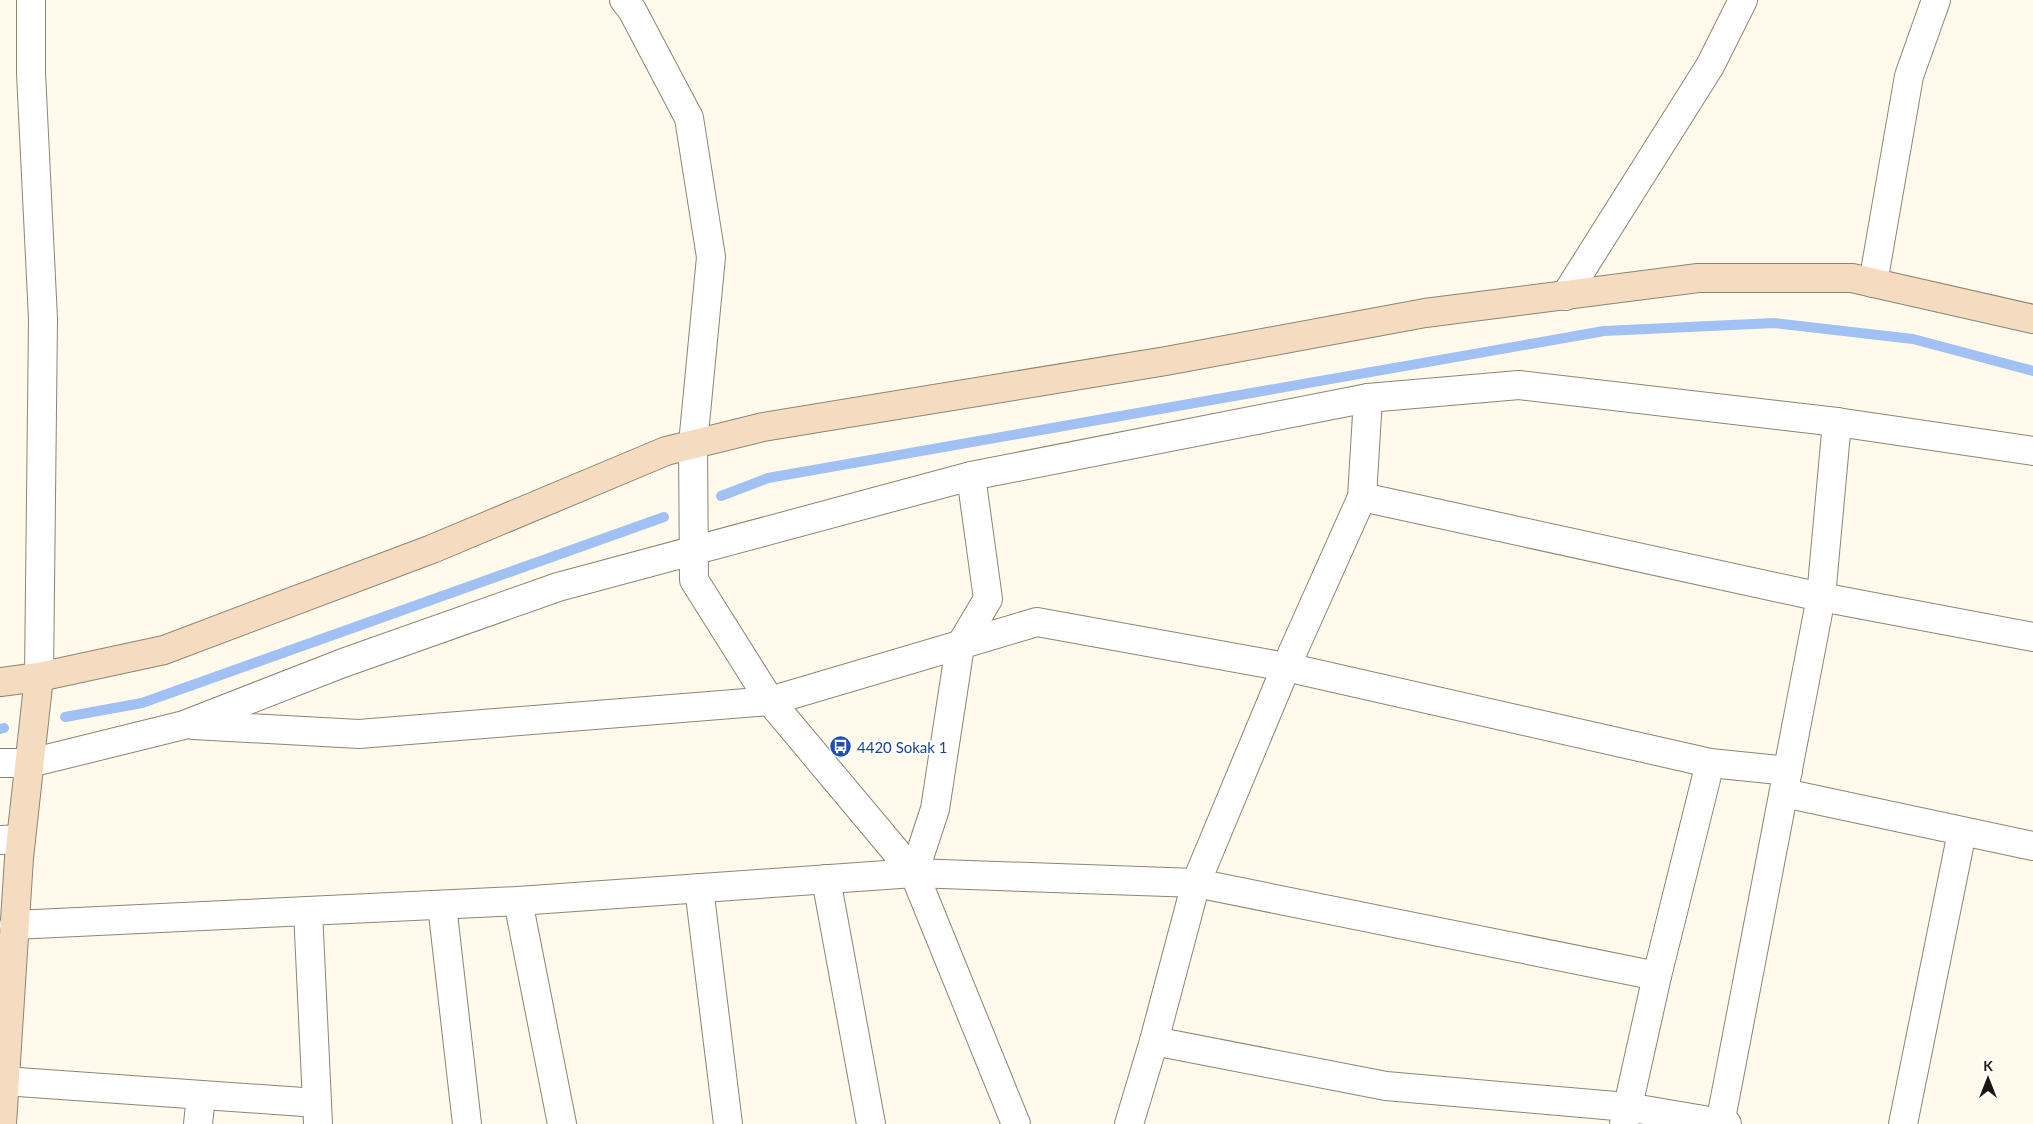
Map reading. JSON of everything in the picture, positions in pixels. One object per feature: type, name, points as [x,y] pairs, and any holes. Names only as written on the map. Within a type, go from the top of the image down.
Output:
[{"type":"street","points":[[2,1124],[3,1047],[14,925],[10,839],[30,763],[39,677],[43,320],[31,73],[31,0]]},
{"type":"street","points":[[624,0],[632,10],[689,118],[711,257],[693,444],[694,580],[770,701],[914,873],[1016,1124]]},
{"type":"street","points":[[1565,296],[1710,66],[1743,0]]},
{"type":"street","points":[[1873,283],[1909,76],[1936,0]]},
{"type":"street","points":[[0,682],[39,677],[164,650],[432,549],[666,451],[763,427],[1166,360],[1425,313],[1698,278],[1852,278],[2033,319]]},
{"type":"street","points":[[0,763],[30,763],[184,725],[343,663],[558,587],[971,476],[1368,398],[1519,386],[1837,422],[2033,451]]},
{"type":"street","points":[[1129,1124],[1154,1041],[1196,883],[1286,667],[1362,497],[1368,398]]},
{"type":"street","points":[[1720,1124],[1821,597],[1837,422]]},
{"type":"street","points":[[914,873],[935,809],[960,646],[988,599],[971,476]]},
{"type":"street","points":[[1362,497],[1821,597],[2033,637]]},
{"type":"street","points":[[184,725],[359,734],[770,701],[1037,622],[1286,667],[1710,763],[1786,782],[1962,832],[2033,846]]},
{"type":"street","points":[[1626,1116],[1656,976],[1710,763]]},
{"type":"street","points":[[1903,1124],[1962,832]]},
{"type":"street","points":[[14,925],[518,901],[914,873],[1196,883],[1656,976]]},
{"type":"street","points":[[826,879],[871,1124]]},
{"type":"street","points":[[700,888],[728,1124]]},
{"type":"street","points":[[518,901],[562,1124]]},
{"type":"street","points":[[442,905],[467,1124]]},
{"type":"street","points":[[4,1081],[201,1095],[318,1113],[308,911]]},
{"type":"street","points":[[1154,1041],[1386,1086],[1626,1116],[1727,1124]]},
{"type":"street","points":[[198,1124],[201,1095]]},
{"type":"waterway","points":[[721,496],[768,478],[1604,331],[1774,323],[1913,339],[2033,371]]},
{"type":"waterway","points":[[65,717],[142,703],[664,517]]},
{"type":"waterway","points":[[0,729],[4,728]]},
{"type":"place","name":"4420 Sokak 1","points":[[841,747]]}]
